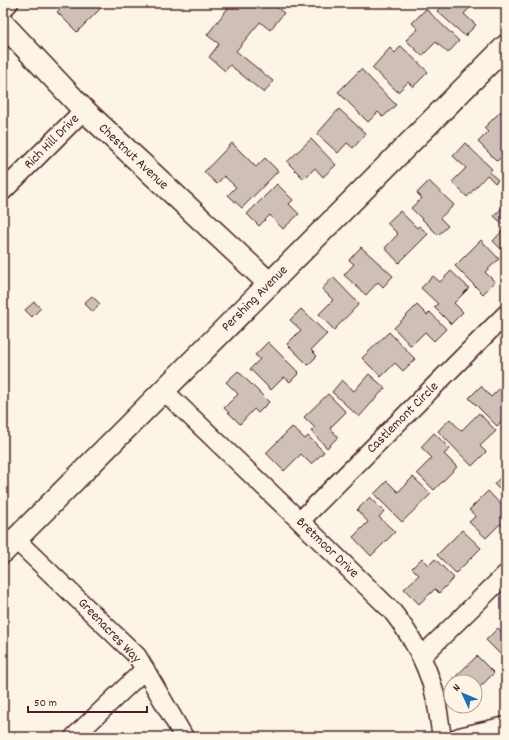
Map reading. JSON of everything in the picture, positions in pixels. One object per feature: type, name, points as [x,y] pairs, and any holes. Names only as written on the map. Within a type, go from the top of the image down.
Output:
[{"type":"street","points":[[3,9],[10,3]]},
{"type":"street","name":"Chestnut Avenue","points":[[3,24],[84,110],[270,284]]},
{"type":"street","name":"Pershing Avenue","points":[[9,546],[506,46]]},
{"type":"street","name":"Rich Hill Drive","points":[[3,191],[84,110]]},
{"type":"street","name":"Castlemont Circle","points":[[300,521],[506,314]]},
{"type":"street","name":"Bretmoor Drive","points":[[163,390],[392,611],[415,644],[433,687],[442,737]]},
{"type":"street","name":"Greenacres Way","points":[[9,546],[137,656],[184,737]]},
{"type":"street","points":[[421,657],[506,574]]},
{"type":"street","points":[[74,737],[145,669]]},
{"type":"street","points":[[459,737],[506,726]]},
{"type":"building","points":[[66,3],[101,3],[104,5],[77,32],[57,12]]},
{"type":"building","points":[[232,3],[271,3],[284,13],[270,30],[260,22],[236,51],[273,81],[264,93],[230,65],[225,71],[209,57],[219,44],[207,35]]},
{"type":"building","points":[[444,3],[474,3],[464,14],[476,25],[465,36],[437,11]]},
{"type":"building","points":[[426,9],[459,41],[448,53],[436,42],[422,56],[406,40],[418,29],[412,23]]},
{"type":"building","points":[[401,46],[428,72],[413,87],[408,82],[398,92],[372,68],[390,48],[395,53]]},
{"type":"building","points":[[361,69],[396,105],[383,117],[378,112],[368,122],[338,92]]},
{"type":"building","points":[[339,109],[366,134],[353,148],[347,143],[338,153],[317,134]]},
{"type":"building","points":[[501,111],[506,117],[506,153],[497,161],[478,142],[488,132],[484,128]]},
{"type":"building","points":[[311,139],[336,165],[323,177],[315,168],[304,179],[287,162]]},
{"type":"building","points":[[232,143],[256,167],[265,158],[278,171],[242,208],[228,195],[236,187],[224,176],[217,184],[204,172]]},
{"type":"building","points":[[465,143],[492,169],[489,172],[498,180],[495,183],[487,175],[467,197],[452,182],[466,168],[453,156]]},
{"type":"building","points":[[429,181],[454,205],[440,218],[448,226],[438,235],[411,208],[422,198],[417,193]]},
{"type":"building","points":[[277,184],[293,200],[289,204],[299,214],[283,229],[270,215],[259,226],[247,214]]},
{"type":"building","points":[[506,205],[506,227],[494,216]]},
{"type":"building","points":[[400,211],[417,228],[419,226],[428,234],[399,263],[385,248],[398,234],[387,223]]},
{"type":"building","points":[[506,227],[506,254],[493,241]]},
{"type":"building","points":[[481,240],[499,259],[485,272],[495,282],[483,294],[455,266]]},
{"type":"building","points":[[361,247],[393,276],[383,287],[378,282],[366,295],[344,275],[354,264],[349,260]]},
{"type":"building","points":[[451,271],[469,288],[454,303],[463,312],[451,324],[434,307],[438,304],[421,288],[433,276],[440,282]]},
{"type":"building","points":[[333,277],[359,304],[334,330],[319,314],[333,300],[322,289]]},
{"type":"building","points":[[92,296],[100,304],[93,312],[84,303]]},
{"type":"building","points":[[34,302],[41,308],[32,317],[25,310]]},
{"type":"building","points":[[417,305],[427,315],[430,312],[446,329],[434,341],[425,332],[411,346],[394,328]]},
{"type":"building","points":[[301,309],[327,334],[311,350],[317,356],[308,365],[287,344],[301,330],[290,320]]},
{"type":"building","points":[[389,332],[415,359],[403,371],[395,363],[381,377],[362,358]]},
{"type":"building","points":[[268,342],[299,373],[290,382],[284,377],[271,390],[250,369],[260,359],[255,355]]},
{"type":"building","points":[[238,371],[269,402],[258,413],[254,409],[240,424],[224,408],[238,394],[226,382]]},
{"type":"building","points":[[369,374],[385,388],[359,417],[332,392],[342,380],[354,391]]},
{"type":"building","points":[[506,382],[506,417],[497,426],[469,398],[481,386],[491,397]]},
{"type":"building","points":[[328,394],[346,412],[330,428],[338,437],[327,448],[311,431],[315,428],[304,417]]},
{"type":"building","points":[[479,413],[496,431],[480,446],[486,452],[472,466],[438,431],[450,419],[461,431]]},
{"type":"building","points":[[292,427],[305,439],[308,436],[324,452],[311,464],[301,454],[284,471],[266,453]]},
{"type":"building","points":[[434,433],[450,449],[444,454],[457,467],[434,490],[417,473],[432,458],[421,447]]},
{"type":"building","points":[[505,473],[506,474],[506,496],[494,484]]},
{"type":"building","points":[[413,477],[431,494],[402,522],[374,494],[387,481],[398,492]]},
{"type":"building","points":[[488,491],[506,510],[506,526],[504,528],[500,524],[486,538],[469,522],[476,516],[469,510]]},
{"type":"building","points":[[370,497],[384,511],[379,517],[395,532],[371,556],[353,537],[368,522],[357,510]]},
{"type":"building","points":[[462,530],[481,548],[456,573],[437,555]]},
{"type":"building","points":[[422,558],[429,565],[435,559],[454,578],[439,593],[435,589],[419,604],[404,589],[419,575],[412,568]]},
{"type":"building","points":[[498,628],[503,633],[506,630],[506,660],[486,640]]},
{"type":"building","points":[[477,656],[494,673],[483,684],[483,674],[458,674]]}]
